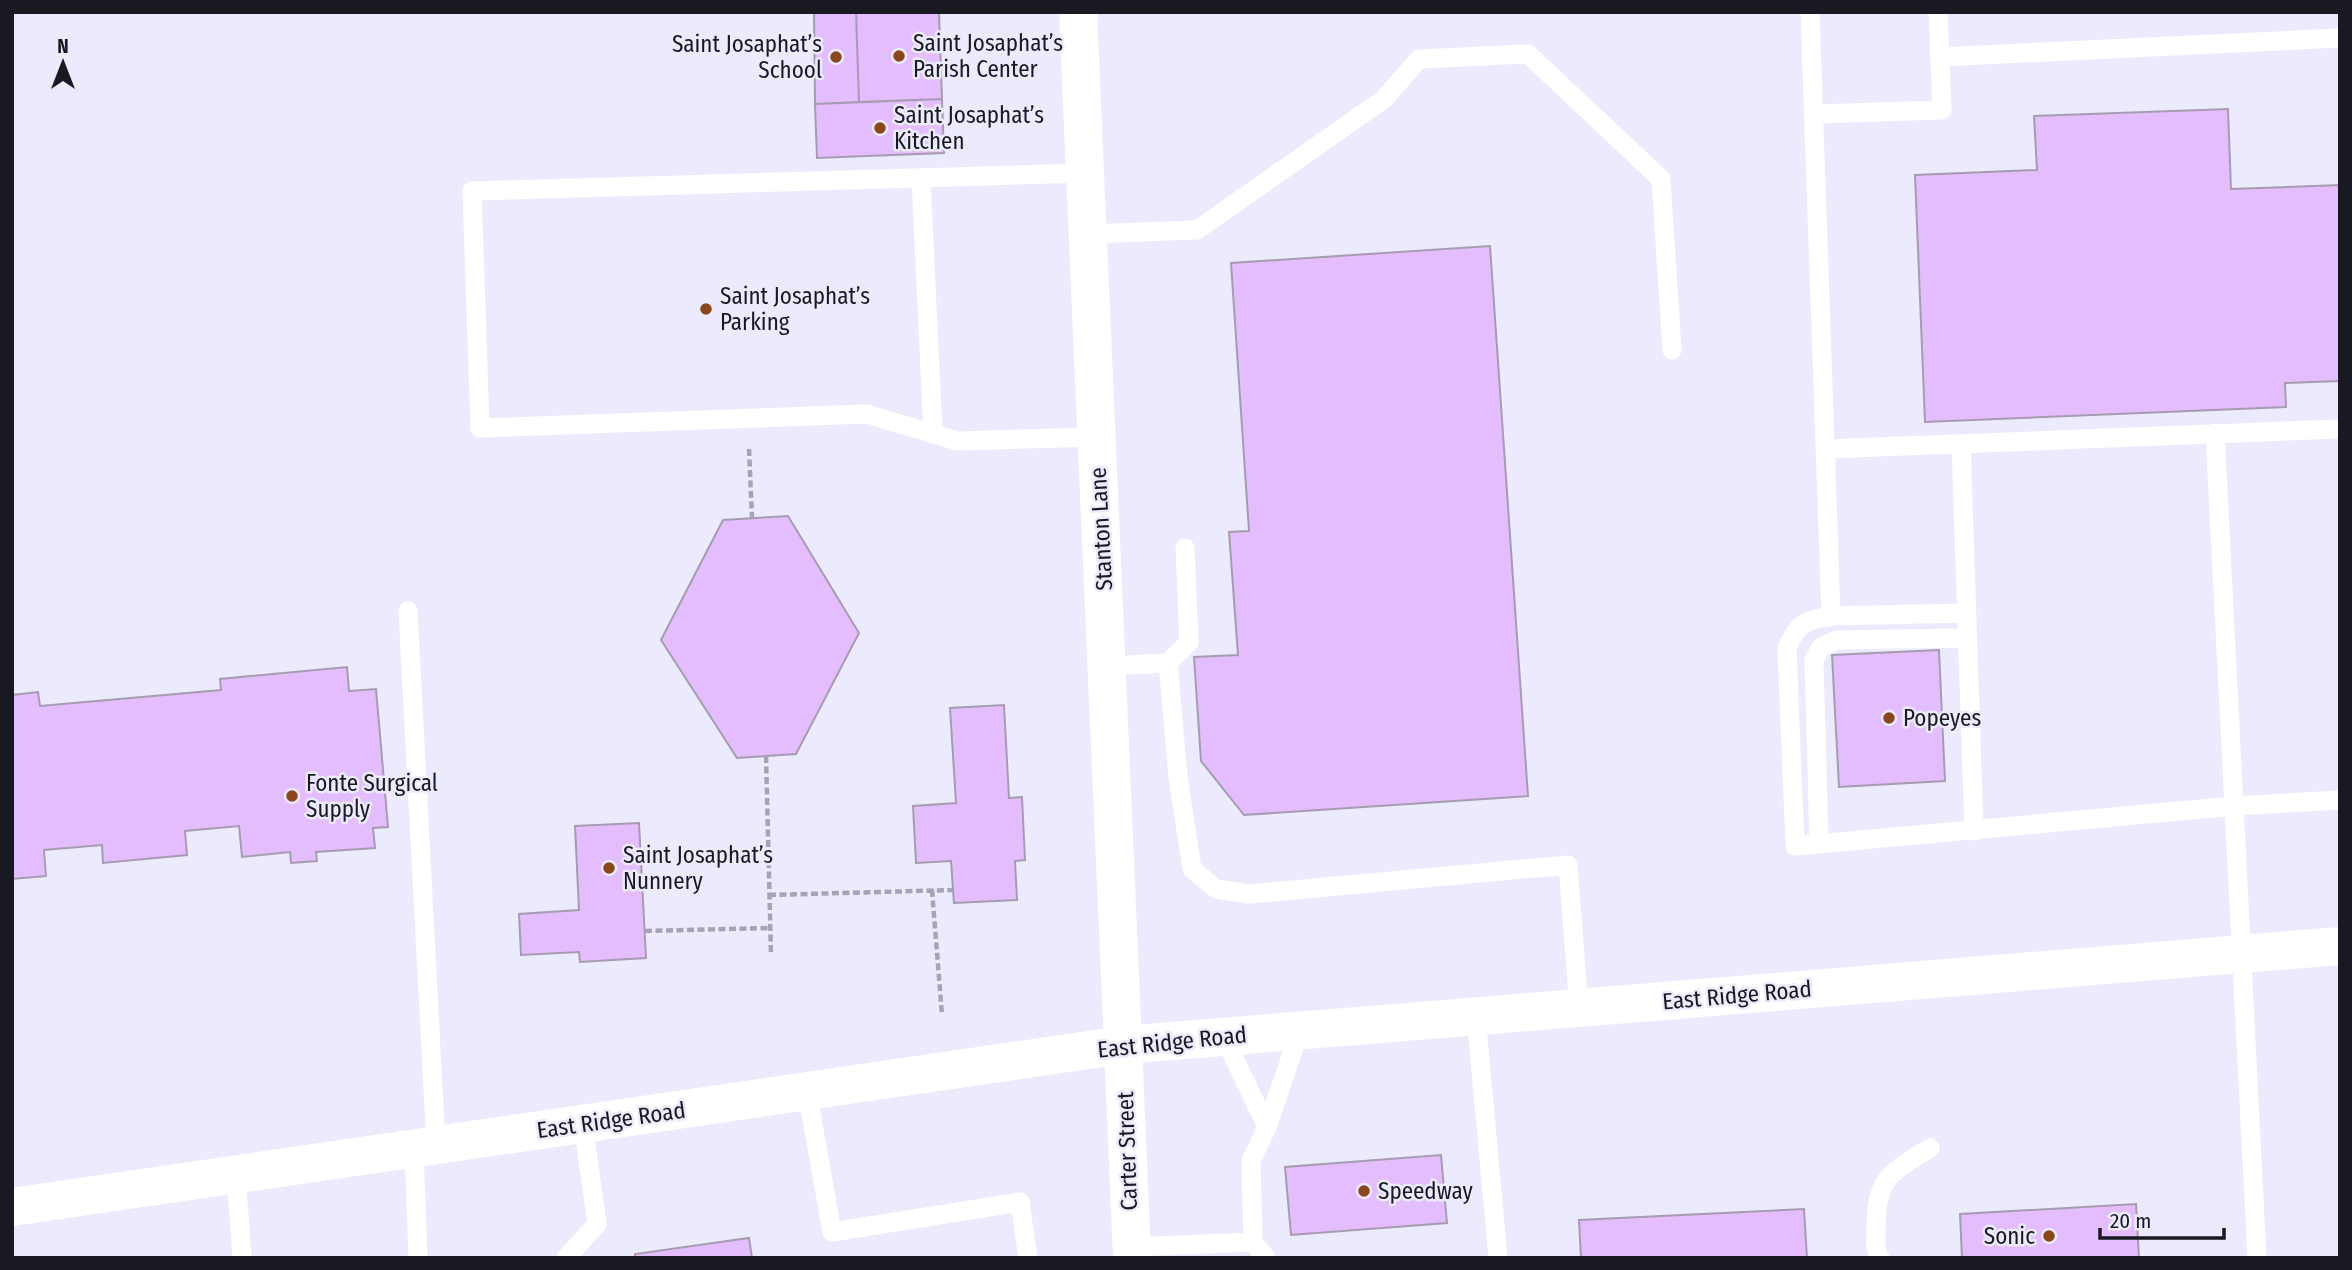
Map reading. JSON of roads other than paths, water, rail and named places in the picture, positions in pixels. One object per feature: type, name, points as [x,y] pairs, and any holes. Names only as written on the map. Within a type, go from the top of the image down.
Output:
[{"type":"main road","name":"Stanton Lane","points":[[1078,12],[1123,1045]]},
{"type":"main road","name":"East Ridge Road","points":[[12,1207],[1123,1045],[2340,946]]},
{"type":"main road","name":"Carter Street","points":[[1123,1045],[1131,1253]]},
{"type":"lane","points":[[1810,12],[1831,616]]},
{"type":"lane","points":[[1814,114],[1942,110],[1938,12]]},
{"type":"lane","points":[[1940,57],[2340,38]]},
{"type":"lane","points":[[1087,234],[1197,230],[1384,99],[1419,59],[1528,54],[1661,179],[1672,350]]},
{"type":"lane","points":[[1085,173],[472,191],[480,428],[867,414],[957,441],[1097,437]]},
{"type":"lane","points":[[921,178],[933,434]]},
{"type":"lane","points":[[1825,449],[2340,429]]},
{"type":"lane","points":[[2215,433],[2257,1258]]},
{"type":"lane","points":[[1961,444],[1974,831]]},
{"type":"lane","points":[[1107,666],[1168,663],[1189,642],[1185,548]]},
{"type":"lane","points":[[408,611],[425,1147],[418,1258]]},
{"type":"lane","points":[[1967,613],[1831,616],[1810,619],[1795,631],[1787,648],[1795,846],[2234,806],[2340,800]]},
{"type":"lane","points":[[1819,844],[1814,660],[1821,647],[1837,640],[1968,638]]},
{"type":"lane","points":[[1168,663],[1178,777],[1192,869],[1216,889],[1249,894],[1568,865],[1579,1008]]},
{"type":"lane","points":[[1476,1016],[1498,1258]]},
{"type":"lane","points":[[1266,1258],[1253,1242],[1251,1161],[1267,1127],[1300,1030]]},
{"type":"lane","points":[[1224,1037],[1267,1127]]},
{"type":"lane","points":[[807,1091],[832,1232],[1020,1202],[1028,1258]]},
{"type":"lane","points":[[566,1258],[597,1224],[583,1124]]},
{"type":"lane","points":[[1880,1258],[1876,1251],[1876,1210],[1882,1184],[1905,1164],[1930,1148]]},
{"type":"lane","points":[[236,1173],[242,1258]]},
{"type":"lane","points":[[1131,1253],[1253,1242]]},
{"type":"place","name":"Saint Josaphat’s Parish Center","points":[[899,56]]},
{"type":"place","name":"Saint Josaphat’s School","points":[[836,57]]},
{"type":"place","name":"Saint Josaphat’s Kitchen","points":[[880,128]]},
{"type":"place","name":"Saint Josaphat’s Parking","points":[[706,309]]},
{"type":"place","name":"Popeyes","points":[[1889,718]]},
{"type":"place","name":"Fonte Surgical Supply","points":[[292,796]]},
{"type":"place","name":"Saint Josaphat’s Nunnery","points":[[609,868]]},
{"type":"place","name":"Speedway","points":[[1364,1191]]},
{"type":"place","name":"Sonic","points":[[2049,1236]]}]
